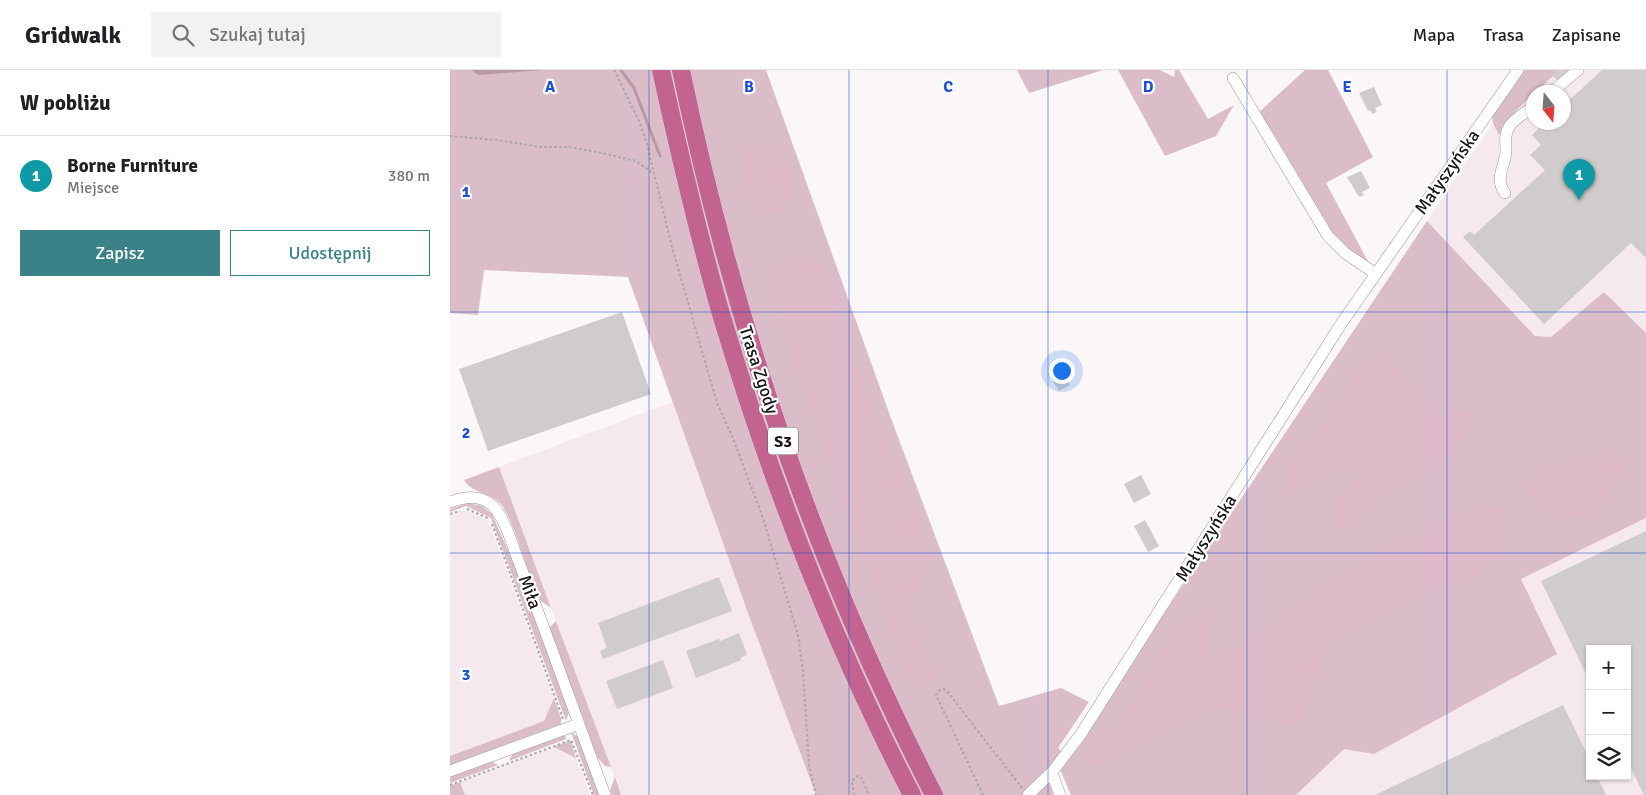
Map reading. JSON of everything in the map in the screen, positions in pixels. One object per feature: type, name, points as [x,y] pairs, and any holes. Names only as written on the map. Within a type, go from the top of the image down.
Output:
[{"type":"highway","name":"Trasa Zgody","points":[[661,70],[710,273],[758,429],[784,501],[846,656],[912,795]]},
{"type":"highway","name":"Trasa Zgody","points":[[681,70],[712,210],[764,388],[830,567],[868,656],[934,795]]},
{"type":"street","name":"Małyszyńska","points":[[1026,792],[1053,771],[1081,734],[1341,324],[1518,70]]},
{"type":"street","points":[[1560,85],[1578,70]]},
{"type":"street","points":[[1233,78],[1328,236],[1346,253],[1376,274]]},
{"type":"street","points":[[1505,193],[1500,185],[1500,176],[1505,156],[1507,132],[1514,121],[1526,112]]},
{"type":"street","name":"Miła","points":[[450,502],[465,498],[478,498],[490,504],[499,513],[528,584],[605,795]]},
{"type":"street","points":[[450,771],[579,724]]},
{"type":"street","points":[[1053,771],[1060,795]]},
{"type":"path","points":[[614,70],[639,121],[655,175],[672,247],[717,402],[759,507],[798,635],[804,671],[809,765],[816,795]]},
{"type":"path","points":[[450,136],[497,140],[541,147],[569,147],[597,152],[636,161],[655,175]]},
{"type":"path","points":[[450,514],[466,508],[490,519],[592,795]]},
{"type":"path","points":[[983,795],[936,695],[940,690],[944,689],[947,691],[1026,792]]},
{"type":"path","points":[[450,785],[571,740]]},
{"type":"path","points":[[854,795],[852,781],[858,776],[861,776],[869,795]]},
{"type":"shaded area","points":[[450,70],[766,70],[892,421],[999,706],[1061,688],[1089,702],[1058,748],[1062,752],[1047,769],[1053,795],[816,795],[749,616],[628,277],[484,270],[478,315],[450,313]]},
{"type":"shaded area","points":[[472,70],[543,70],[478,75]]},
{"type":"shaded area","points":[[1017,70],[1103,70],[1029,93]]},
{"type":"shaded area","points":[[1118,70],[1160,70],[1174,77],[1175,70],[1179,70],[1208,119],[1234,105],[1216,136],[1165,156]]},
{"type":"shaded area","points":[[1305,70],[1328,70],[1373,157],[1326,183],[1370,265],[1363,262],[1328,232],[1258,113]]},
{"type":"shaded area","points":[[1525,70],[1555,70],[1557,72],[1543,85],[1526,85],[1526,101],[1509,118],[1499,135],[1493,123],[1492,115]]},
{"type":"shaded area","points":[[1539,70],[1646,70],[1646,419],[1625,431],[1427,221],[1515,91]]},
{"type":"shaded area","points":[[757,145],[775,150],[781,155],[788,166],[794,192],[781,211],[761,212],[753,206],[741,170],[743,150]]},
{"type":"shaded area","points":[[1427,221],[1535,336],[1551,337],[1604,292],[1646,333],[1646,518],[1521,579],[1557,654],[1374,754],[1344,749],[1296,795],[1071,795],[1060,769]]},
{"type":"shaded area","points":[[813,255],[825,266],[854,359],[893,457],[914,503],[930,562],[914,596],[916,637],[936,676],[912,687],[845,507],[766,283],[777,270],[795,257]]},
{"type":"shaded area","points":[[1381,355],[1429,401],[1438,417],[1450,410],[1474,410],[1467,432],[1446,455],[1413,479],[1373,499],[1343,529],[1333,520],[1334,503],[1362,471],[1343,467],[1310,479],[1287,496],[1284,490],[1293,459],[1321,429],[1340,404],[1361,363]]},
{"type":"shaded area","points":[[672,402],[816,795],[621,795],[499,467]]},
{"type":"shaded area","points":[[1606,448],[1620,454],[1622,475],[1608,490],[1602,508],[1596,514],[1568,518],[1546,508],[1530,497],[1532,480],[1554,465],[1584,458]]},
{"type":"shaded area","points":[[499,467],[551,608],[541,601],[535,591],[514,530],[504,508],[490,496],[471,488],[464,480]]},
{"type":"shaded area","points":[[468,503],[482,506],[492,514],[519,576],[569,712],[566,721],[491,518],[466,506],[450,512],[450,509]]},
{"type":"shaded area","points":[[1480,504],[1504,511],[1506,522],[1495,558],[1472,581],[1409,596],[1332,642],[1318,666],[1311,697],[1302,720],[1289,723],[1216,706],[1101,765],[1080,763],[1093,745],[1116,728],[1134,702],[1170,638],[1204,605],[1215,611],[1206,638],[1211,662],[1270,626],[1367,559]]},
{"type":"shaded area","points":[[465,510],[488,520],[554,698],[544,721],[450,756],[450,515]]},
{"type":"shaded area","points":[[1646,518],[1646,795],[1296,795],[1520,579]]},
{"type":"shaded area","points":[[556,621],[611,767],[605,766],[597,757],[549,628]]},
{"type":"shaded area","points":[[554,698],[561,718],[561,724],[450,765],[450,756],[544,721]]},
{"type":"shaded area","points":[[571,732],[578,737],[600,795],[594,795]]},
{"type":"shaded area","points":[[565,734],[566,739],[509,761],[513,753]]},
{"type":"shaded area","points":[[571,742],[576,758],[554,747]]},
{"type":"shaded area","points":[[554,747],[576,758],[590,795],[465,795],[460,782]]},
{"type":"shaded area","points":[[488,762],[498,765],[450,783],[450,776]]},
{"type":"shaded area","points":[[615,777],[621,795],[612,795],[610,790]]},
{"type":"shaded area","points":[[460,782],[465,795],[450,795],[450,786]]},
{"type":"building","points":[[1555,70],[1569,70],[1557,80],[1553,76],[1557,72]]},
{"type":"building","points":[[1602,70],[1646,70],[1646,258],[1631,243],[1544,324],[1463,237],[1470,231],[1474,235],[1545,170],[1530,155],[1541,145],[1532,135],[1537,130],[1571,130],[1571,99]]},
{"type":"building","points":[[1374,87],[1382,105],[1375,108],[1377,112],[1372,114],[1370,110],[1368,111],[1359,93]]},
{"type":"building","points":[[1361,171],[1370,188],[1362,192],[1364,195],[1359,197],[1347,177]]},
{"type":"building","points":[[622,312],[651,394],[488,451],[459,369]]},
{"type":"building","points":[[1061,367],[1070,385],[1059,391],[1048,373]]},
{"type":"building","points":[[1141,475],[1151,494],[1134,503],[1124,484]]},
{"type":"building","points":[[1145,520],[1159,546],[1148,552],[1134,526]]},
{"type":"building","points":[[1646,531],[1646,795],[1644,795],[1631,768],[1631,645],[1586,645],[1586,674],[1541,581]]},
{"type":"building","points":[[719,577],[732,611],[603,659],[600,651],[607,648],[598,623]]},
{"type":"building","points":[[739,633],[747,655],[740,658],[741,660],[696,678],[686,651]]},
{"type":"building","points":[[663,660],[673,688],[617,709],[606,681]]},
{"type":"building","points":[[1563,705],[1586,752],[1586,780],[1599,780],[1606,795],[1375,795]]},
{"type":"waterway","points":[[621,70],[634,88],[660,156]]},
{"type":"place","name":"Borne Furniture","points":[[1579,200]]}]
